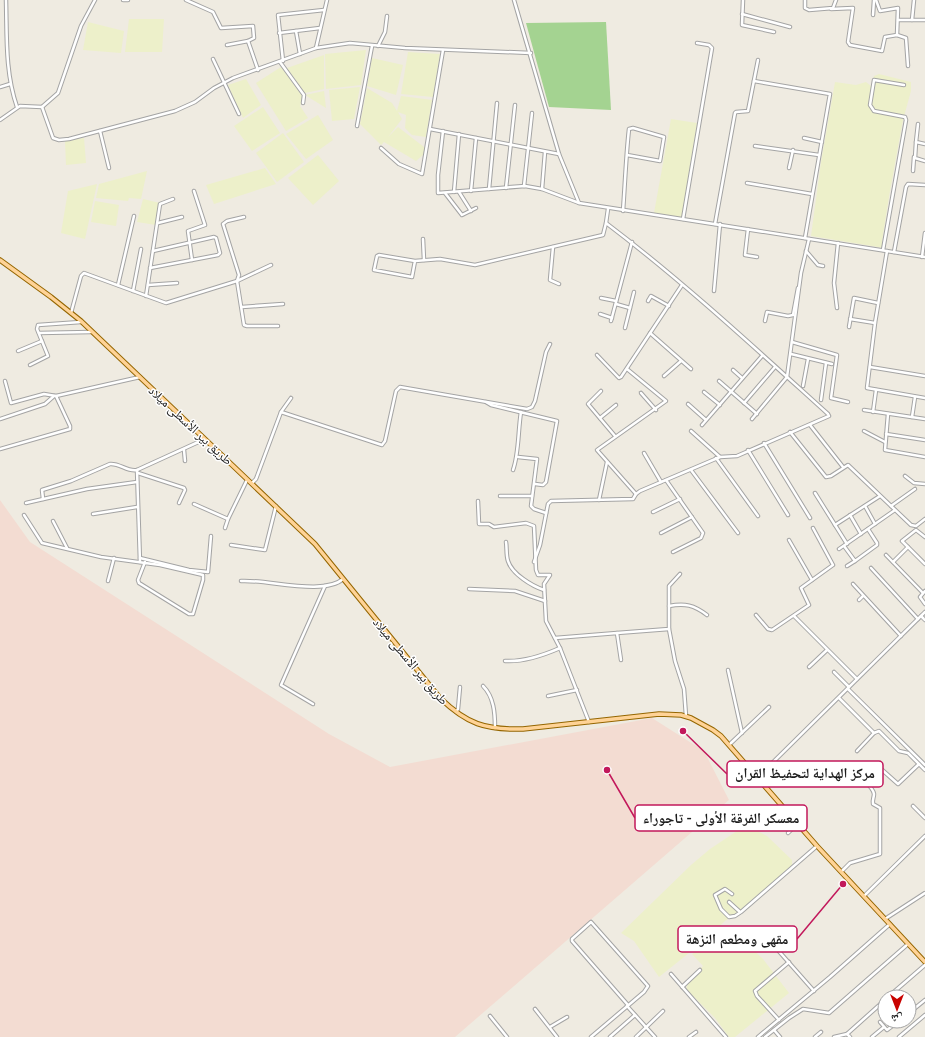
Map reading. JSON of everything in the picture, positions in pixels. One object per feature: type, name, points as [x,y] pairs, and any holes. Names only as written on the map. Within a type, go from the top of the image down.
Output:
[{"type":"main road","name":"طريق بير الأسطى ميلاد","points":[[0,260],[81,322],[276,505],[315,544],[440,698],[455,713],[477,724],[495,729],[523,729],[648,714],[670,714],[686,716],[713,730],[730,744],[797,824],[842,871],[925,964]]},
{"type":"street","points":[[6,0],[7,49],[10,84],[17,108]]},
{"type":"street","points":[[0,120],[17,108],[42,107],[58,93],[82,26],[95,0]]},
{"type":"street","points":[[123,0],[128,0]]},
{"type":"street","points":[[186,0],[213,12],[221,28],[253,26],[254,38],[227,46]]},
{"type":"street","points":[[316,48],[327,0]]},
{"type":"street","points":[[514,0],[531,53],[559,154],[579,203]]},
{"type":"street","points":[[743,0],[742,23],[744,25],[774,32]]},
{"type":"street","points":[[805,0],[805,8],[807,10],[853,8],[848,43],[850,45],[882,51],[884,37],[897,35],[907,39],[908,66]]},
{"type":"street","points":[[831,9],[835,7],[836,0]]},
{"type":"street","points":[[875,0],[880,11],[898,8],[897,35]]},
{"type":"street","points":[[874,15],[875,0]]},
{"type":"street","points":[[912,20],[912,6],[914,0]]},
{"type":"street","points":[[304,103],[304,95],[282,61],[278,15],[324,10]]},
{"type":"street","points":[[742,14],[790,27]]},
{"type":"street","points":[[378,46],[385,32],[387,16]]},
{"type":"street","points":[[898,20],[925,20]]},
{"type":"street","points":[[279,33],[320,28]]},
{"type":"street","points":[[296,31],[300,54]]},
{"type":"street","points":[[248,41],[258,70]]},
{"type":"street","points":[[42,107],[52,136],[57,140],[100,131],[175,111],[195,102],[223,83],[316,48],[340,43],[443,50],[531,53]]},
{"type":"street","points":[[683,219],[712,48],[708,45],[697,43]]},
{"type":"street","points":[[357,126],[372,46]]},
{"type":"street","points":[[381,148],[399,164],[422,174],[443,50]]},
{"type":"street","points":[[213,60],[239,114]]},
{"type":"street","points":[[715,224],[735,113],[737,111],[748,111],[758,60]]},
{"type":"street","points":[[883,250],[906,120],[905,117],[874,111],[870,105],[874,80],[904,85]]},
{"type":"street","points":[[752,419],[787,377],[806,251],[812,194],[830,93],[754,81]]},
{"type":"street","points":[[0,87],[10,84]]},
{"type":"street","points":[[489,189],[497,103]]},
{"type":"street","points":[[506,188],[515,105]]},
{"type":"street","points":[[524,186],[532,113]]},
{"type":"street","points":[[913,171],[918,124]]},
{"type":"street","points":[[623,211],[627,155],[629,129],[631,128],[664,137],[660,161],[627,155]]},
{"type":"street","points":[[430,129],[559,154]]},
{"type":"street","points":[[100,131],[108,168]]},
{"type":"street","points":[[443,131],[437,191],[439,193],[524,186],[542,189],[579,203],[623,211],[720,224],[923,257],[925,233]]},
{"type":"street","points":[[454,192],[459,134]]},
{"type":"street","points":[[471,191],[476,138]]},
{"type":"street","points":[[804,138],[822,142]]},
{"type":"street","points":[[916,142],[925,144]]},
{"type":"street","points":[[755,146],[793,150],[820,155]]},
{"type":"street","points":[[789,168],[793,150]]},
{"type":"street","points":[[542,189],[545,152]]},
{"type":"street","points":[[914,157],[916,160],[925,161]]},
{"type":"street","points":[[747,183],[812,194]]},
{"type":"street","points":[[894,252],[906,187],[908,184],[925,185]]},
{"type":"street","points":[[192,260],[189,230],[205,225],[194,191]]},
{"type":"street","points":[[459,192],[471,211]]},
{"type":"street","points":[[445,193],[462,215],[476,208]]},
{"type":"street","points":[[146,296],[161,202],[173,199]]},
{"type":"street","points":[[415,261],[412,278],[374,270],[378,255],[415,261],[440,259],[474,265],[603,236],[608,208]]},
{"type":"street","points":[[118,285],[134,216]]},
{"type":"street","points":[[158,223],[182,217]]},
{"type":"street","points":[[244,217],[227,221],[223,224],[239,277],[237,281],[245,326],[278,326]]},
{"type":"street","points":[[534,562],[540,545],[548,504],[551,500],[633,500],[636,494],[716,458],[734,456],[827,418],[828,415],[682,285],[632,242],[606,223]]},
{"type":"street","points":[[714,291],[720,224]]},
{"type":"street","points":[[748,229],[745,255],[756,257]]},
{"type":"street","points":[[150,268],[218,255],[220,253],[216,237],[153,251]]},
{"type":"street","points":[[423,239],[424,260]]},
{"type":"street","points":[[600,314],[612,319],[632,242]]},
{"type":"street","points":[[837,308],[834,283],[838,243]]},
{"type":"street","points":[[553,247],[550,280],[559,284]]},
{"type":"street","points":[[133,291],[141,249]]},
{"type":"street","points":[[806,251],[818,265],[823,266]]},
{"type":"street","points":[[887,251],[875,323],[867,388],[925,398]]},
{"type":"street","points":[[71,314],[83,274],[87,274],[168,303],[237,281],[271,265]]},
{"type":"street","points":[[148,285],[177,283]]},
{"type":"street","points":[[597,355],[619,378],[627,369],[682,285]]},
{"type":"street","points":[[765,321],[767,312],[788,316],[793,315],[800,286]]},
{"type":"street","points":[[625,328],[634,292]]},
{"type":"street","points":[[648,301],[650,296],[669,306]]},
{"type":"street","points":[[601,298],[630,308]]},
{"type":"street","points":[[849,327],[854,298],[878,303]]},
{"type":"street","points":[[242,308],[283,304]]},
{"type":"street","points":[[850,319],[875,323]]},
{"type":"street","points":[[30,365],[48,357],[37,328],[40,325],[81,322]]},
{"type":"street","points":[[39,333],[92,332]]},
{"type":"street","points":[[650,333],[691,368]]},
{"type":"street","points":[[18,351],[42,341]]},
{"type":"street","points":[[792,342],[837,355],[831,398],[848,402]]},
{"type":"street","points":[[281,412],[382,445],[385,442],[396,391],[400,387],[486,401],[523,409],[532,407],[546,352],[550,344]]},
{"type":"street","points":[[791,354],[832,364]]},
{"type":"street","points":[[702,425],[762,356]]},
{"type":"street","points":[[804,386],[808,359]]},
{"type":"street","points":[[664,376],[681,361]]},
{"type":"street","points":[[820,400],[826,363]]},
{"type":"street","points":[[744,403],[775,367]]},
{"type":"street","points":[[870,367],[925,376]]},
{"type":"street","points":[[627,369],[666,402],[615,436],[597,450],[636,494]]},
{"type":"street","points":[[733,370],[742,378]]},
{"type":"street","points":[[5,381],[11,403],[44,394],[55,396],[140,377]]},
{"type":"street","points":[[719,381],[757,414]]},
{"type":"street","points":[[873,412],[876,390]]},
{"type":"street","points":[[601,391],[588,404],[615,436]]},
{"type":"street","points":[[704,392],[720,405]]},
{"type":"street","points":[[642,393],[656,410]]},
{"type":"street","points":[[0,418],[45,404],[55,396]]},
{"type":"street","points":[[0,449],[70,429],[70,426],[55,396]]},
{"type":"street","points":[[912,418],[915,397]]},
{"type":"street","points":[[252,483],[281,412],[291,398]]},
{"type":"street","points":[[486,401],[491,405],[557,421],[546,482],[543,484],[535,484]]},
{"type":"street","points":[[688,404],[706,420]]},
{"type":"street","points":[[600,418],[616,405]]},
{"type":"street","points":[[864,410],[925,419]]},
{"type":"street","points":[[513,470],[518,457],[516,448],[521,412]]},
{"type":"street","points":[[888,414],[885,442],[886,450],[925,456]]},
{"type":"street","points":[[810,424],[843,467]]},
{"type":"street","points":[[691,431],[720,457]]},
{"type":"street","points":[[864,431],[885,442]]},
{"type":"street","points":[[790,432],[826,477],[831,476],[843,467],[850,466],[913,527],[925,520]]},
{"type":"street","points":[[886,434],[925,440]]},
{"type":"street","points":[[137,471],[205,439]]},
{"type":"street","points":[[764,444],[810,518]]},
{"type":"street","points":[[184,450],[185,460]]},
{"type":"street","points":[[748,450],[788,515]]},
{"type":"street","points":[[644,453],[661,482]]},
{"type":"street","points":[[518,457],[537,459],[535,484],[532,496],[532,508],[546,513]]},
{"type":"street","points":[[716,458],[758,516]]},
{"type":"street","points":[[599,500],[607,462]]},
{"type":"street","points":[[43,499],[42,490],[71,481],[114,463],[130,470],[137,471],[184,488],[185,490],[179,503]]},
{"type":"street","points":[[691,470],[738,533]]},
{"type":"street","points":[[137,471],[140,562]]},
{"type":"street","points":[[905,476],[914,483],[925,484]]},
{"type":"street","points":[[225,528],[248,479]]},
{"type":"street","points":[[666,480],[702,531],[703,536],[673,552]]},
{"type":"street","points":[[26,504],[86,489],[137,482]]},
{"type":"street","points":[[891,506],[915,489]]},
{"type":"street","points":[[815,493],[835,525],[854,561]]},
{"type":"street","points":[[500,496],[532,496]]},
{"type":"street","points":[[835,525],[880,496]]},
{"type":"street","points":[[653,512],[680,499]]},
{"type":"street","points":[[478,501],[479,524],[489,524],[494,527],[533,524],[534,562],[538,575],[550,575],[546,579],[544,590],[546,621],[560,648],[589,722]]},
{"type":"street","points":[[194,504],[228,519]]},
{"type":"street","points":[[231,545],[265,550],[276,505]]},
{"type":"street","points":[[864,506],[875,524]]},
{"type":"street","points":[[93,514],[138,507]]},
{"type":"street","points":[[839,550],[895,510]]},
{"type":"street","points":[[24,515],[41,542],[114,558],[145,562],[203,574],[204,578],[193,614],[189,614],[139,583],[138,580],[145,562]]},
{"type":"street","points":[[850,515],[861,534]]},
{"type":"street","points":[[662,532],[692,517]]},
{"type":"street","points":[[53,521],[67,548]]},
{"type":"street","points":[[756,616],[770,630],[809,606],[801,589],[834,565],[813,528]]},
{"type":"street","points":[[847,566],[877,544],[868,529]]},
{"type":"street","points":[[925,537],[919,531],[915,530],[902,540],[925,564]]},
{"type":"street","points":[[140,558],[189,570],[208,572],[211,536]]},
{"type":"street","points":[[789,540],[812,580]]},
{"type":"street","points":[[506,542],[507,560],[511,566],[532,585],[544,590]]},
{"type":"street","points":[[893,562],[909,547]]},
{"type":"street","points":[[886,555],[924,592],[920,598],[925,604]]},
{"type":"street","points":[[108,581],[114,558]]},
{"type":"street","points":[[871,568],[918,619]]},
{"type":"street","points":[[680,574],[669,584],[669,629],[675,661],[684,689],[686,716]]},
{"type":"street","points":[[241,581],[250,580],[274,585],[324,586],[335,584],[344,578]]},
{"type":"street","points":[[852,584],[901,636]]},
{"type":"street","points":[[313,704],[280,685],[324,586]]},
{"type":"street","points":[[469,589],[515,591],[545,602]]},
{"type":"street","points":[[859,600],[863,596]]},
{"type":"street","points":[[669,606],[686,604],[699,609],[707,615]]},
{"type":"street","points":[[758,777],[925,612]]},
{"type":"street","points":[[794,616],[857,680]]},
{"type":"street","points":[[921,616],[925,620]]},
{"type":"street","points":[[555,638],[669,629]]},
{"type":"street","points":[[617,633],[621,660]]},
{"type":"street","points":[[505,661],[526,658],[560,648]]},
{"type":"street","points":[[809,667],[827,650]]},
{"type":"street","points":[[728,670],[742,732]]},
{"type":"street","points":[[834,672],[925,765]]},
{"type":"street","points":[[483,686],[491,696],[495,717],[495,729]]},
{"type":"street","points":[[455,713],[458,709],[460,687]]},
{"type":"street","points":[[548,696],[577,690]]},
{"type":"street","points":[[838,698],[874,733]]},
{"type":"street","points":[[730,744],[769,707]]},
{"type":"street","points":[[857,751],[874,733],[879,731],[899,751],[908,753],[925,770]]},
{"type":"street","points":[[880,768],[898,784],[919,764]]},
{"type":"street","points":[[842,871],[850,863],[880,854],[880,808],[873,804],[874,793],[870,786],[855,773],[850,772]]},
{"type":"street","points":[[913,806],[925,818]]},
{"type":"street","points":[[788,833],[797,824]]},
{"type":"street","points":[[864,896],[925,836]]},
{"type":"street","points":[[732,894],[725,889],[715,895],[719,906],[728,916],[735,916],[817,846]]},
{"type":"street","points":[[885,919],[925,893]]},
{"type":"street","points":[[729,902],[740,912]]},
{"type":"street","points":[[591,1037],[628,1006],[647,989],[648,985],[591,922],[572,939],[572,941],[628,1006],[635,1015],[654,1036]]},
{"type":"street","points":[[758,1037],[814,991],[890,924]]},
{"type":"street","points":[[765,1037],[803,1009],[829,1013],[908,944]]},
{"type":"street","points":[[776,948],[814,991]]},
{"type":"street","points":[[779,1020],[757,996],[755,991],[789,962]]},
{"type":"street","points":[[897,989],[925,964]]},
{"type":"street","points":[[682,987],[700,970]]},
{"type":"street","points":[[671,974],[726,1037]]},
{"type":"street","points":[[917,1006],[925,1000]]},
{"type":"street","points":[[834,1037],[847,1034],[877,1007]]},
{"type":"street","points":[[535,1008],[557,1037]]},
{"type":"street","points":[[636,1037],[663,1012]]},
{"type":"street","points":[[610,1037],[635,1015]]},
{"type":"street","points":[[899,1037],[925,1015]]},
{"type":"street","points":[[490,1016],[507,1037]]},
{"type":"street","points":[[550,1028],[567,1016]]},
{"type":"street","points":[[872,1037],[882,1029]]},
{"type":"street","points":[[774,1030],[780,1037]]},
{"type":"street","points":[[690,1037],[696,1032]]},
{"type":"street","points":[[815,1037],[821,1032]]},
{"type":"street","points":[[847,1034],[850,1037]]},
{"type":"shaded area","points":[[0,500],[30,542],[329,734],[390,767],[652,718],[704,751],[729,800],[455,1037],[0,1037]]},
{"type":"green space","points":[[129,19],[164,19],[162,52],[125,52]]},
{"type":"green space","points":[[88,22],[124,31],[121,53],[83,50]]},
{"type":"green space","points":[[606,22],[611,110],[549,107],[526,23]]},
{"type":"green space","points":[[366,50],[361,85],[326,89],[325,54]]},
{"type":"green space","points":[[408,52],[440,54],[433,97],[401,94]]},
{"type":"green space","points":[[324,55],[324,89],[305,93],[287,68]]},
{"type":"green space","points":[[372,58],[403,65],[396,95],[367,86]]},
{"type":"green space","points":[[281,67],[303,97],[300,106],[308,118],[286,131],[256,83]]},
{"type":"green space","points":[[879,74],[911,82],[911,91],[903,120],[890,191],[882,241],[884,248],[811,236],[821,162],[835,82],[856,85],[866,82],[871,86],[874,76]]},
{"type":"green space","points":[[246,79],[261,105],[243,118],[228,85]]},
{"type":"green space","points":[[360,87],[354,119],[332,121],[329,90]]},
{"type":"green space","points":[[367,88],[392,103],[397,111],[401,96],[432,100],[426,137],[412,135],[405,128],[406,115],[398,112],[402,119],[388,137],[398,127],[424,147],[424,154],[416,161],[384,142],[381,145],[360,124]]},
{"type":"green space","points":[[324,91],[326,108],[305,95]]},
{"type":"green space","points":[[263,107],[280,133],[252,151],[234,126]]},
{"type":"green space","points":[[318,115],[333,140],[306,159],[286,134]]},
{"type":"green space","points":[[671,119],[697,123],[682,218],[654,213]]},
{"type":"green space","points":[[283,133],[304,162],[277,182],[256,153]]},
{"type":"green space","points":[[84,138],[86,163],[66,165],[65,141]]},
{"type":"green space","points":[[318,155],[339,181],[313,205],[288,178]]},
{"type":"green space","points":[[265,168],[276,184],[214,204],[206,185]]},
{"type":"green space","points":[[147,171],[141,199],[129,198],[128,201],[96,198],[99,184]]},
{"type":"green space","points":[[97,184],[85,239],[61,233],[68,191]]},
{"type":"green space","points":[[143,199],[160,203],[156,225],[137,222]]},
{"type":"green space","points":[[95,201],[119,205],[116,226],[91,222]]},
{"type":"green space","points":[[752,821],[759,832],[767,836],[792,860],[792,865],[748,905],[725,921],[694,949],[659,977],[634,941],[621,933],[691,865],[710,849]]},
{"type":"green space","points":[[730,928],[735,929],[741,938],[763,959],[789,993],[735,1037],[729,1037],[715,1018],[686,989],[689,981],[703,966],[692,954]]},
{"type":"place","name":"مركز الهداية لتحفيظ القران","points":[[683,731]]},
{"type":"place","name":"معسكر الفرقة الأولى - تاجوراء","points":[[607,770]]},
{"type":"place","name":"مقهى ومطعم النزهة","points":[[843,884]]}]
